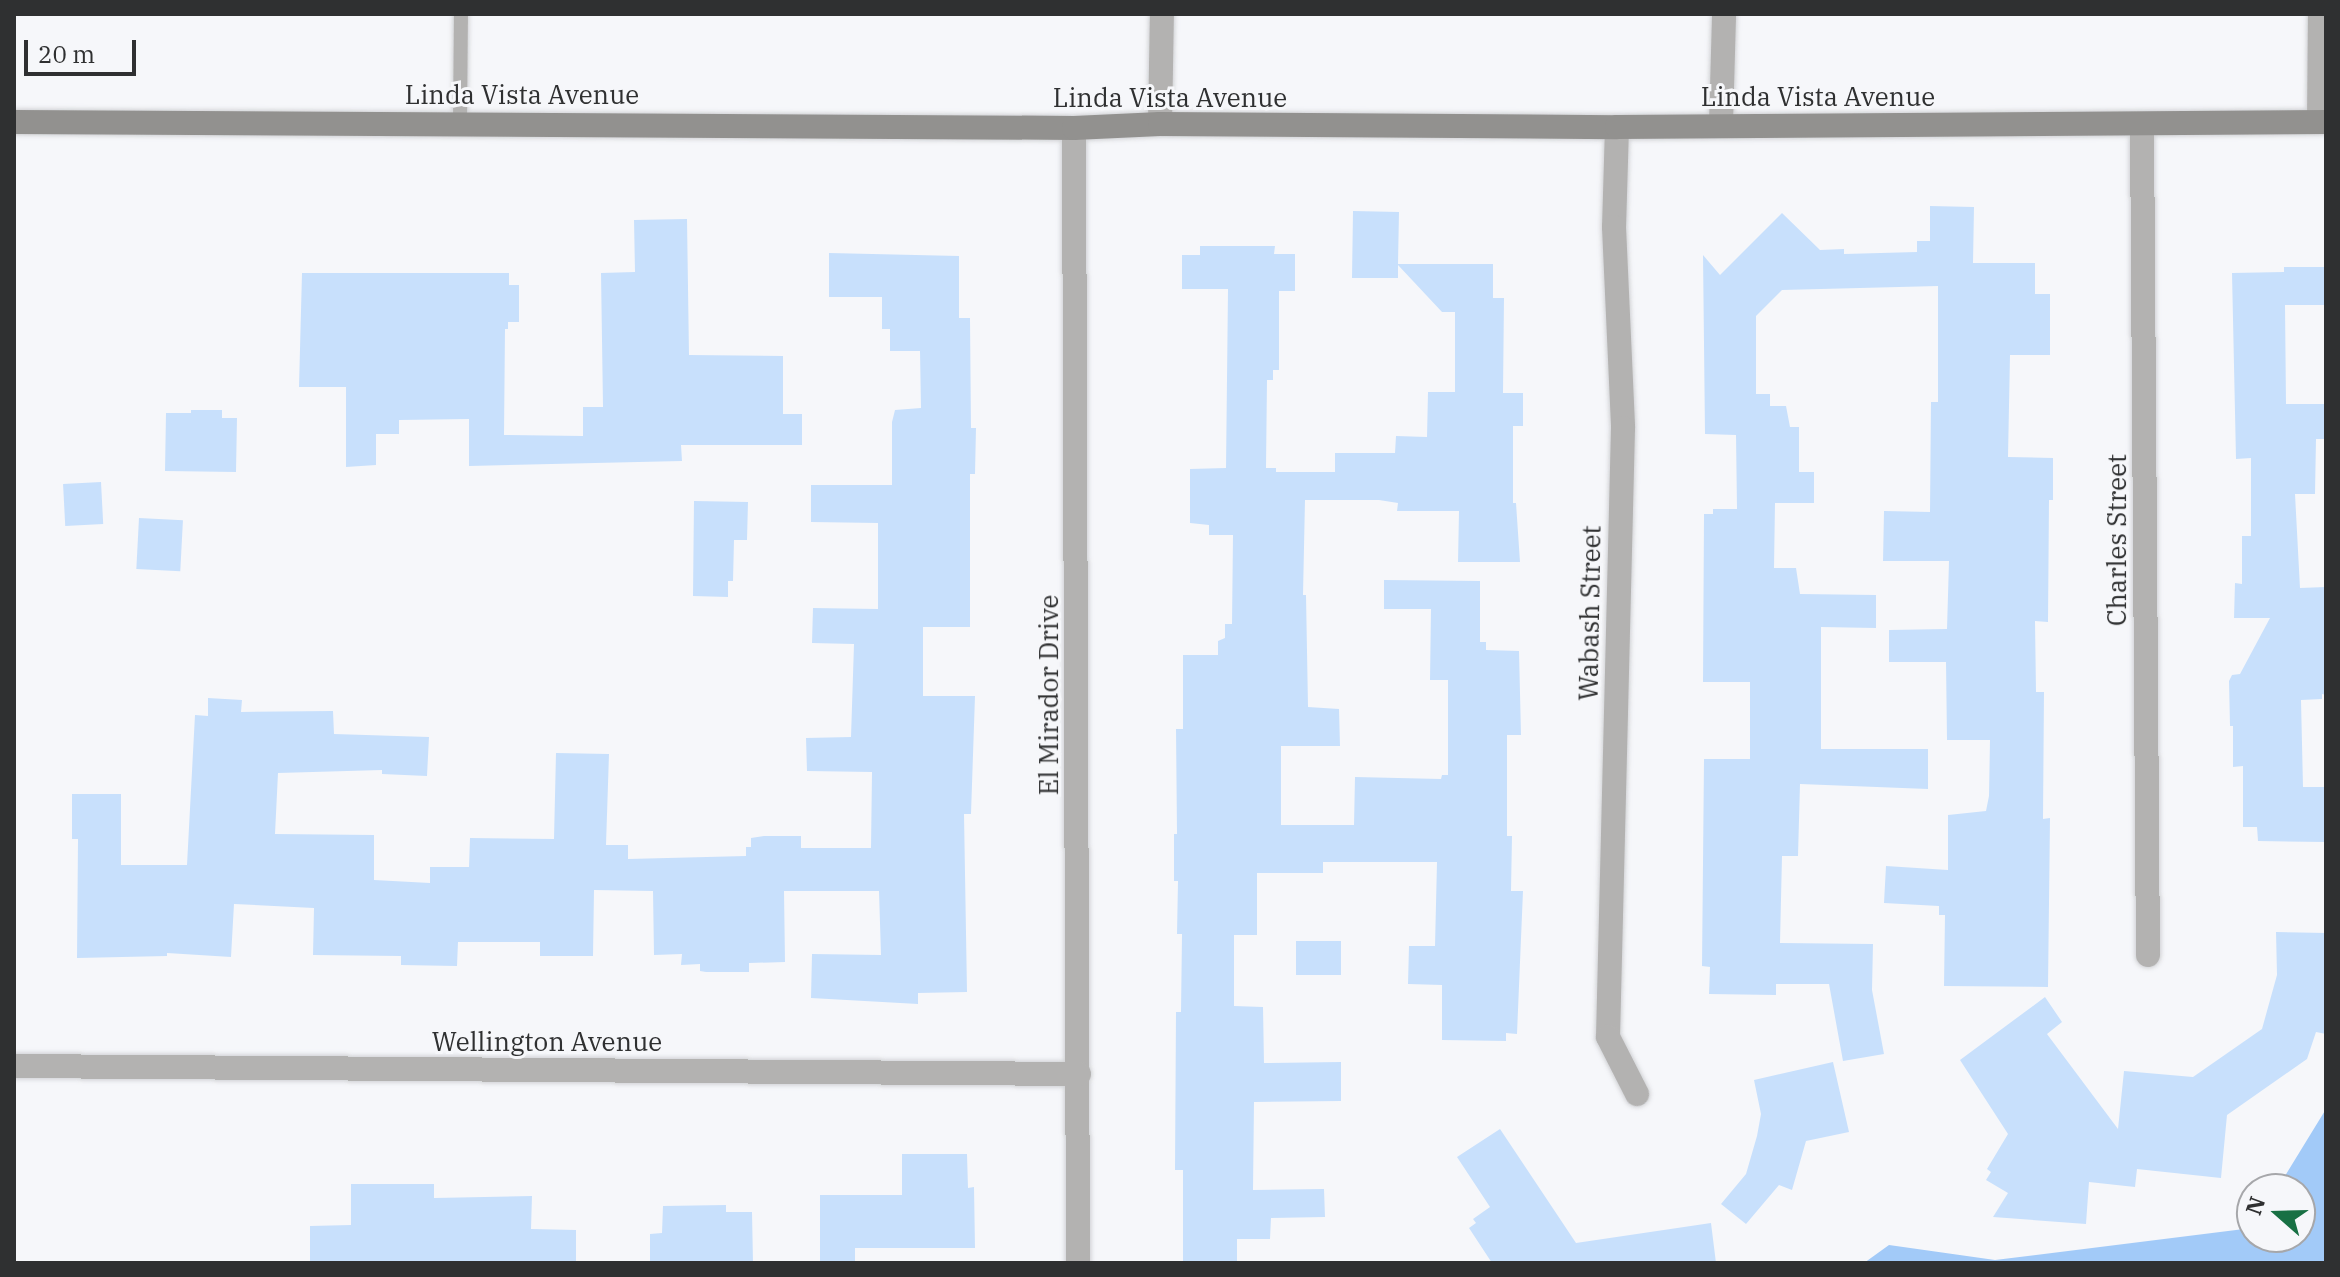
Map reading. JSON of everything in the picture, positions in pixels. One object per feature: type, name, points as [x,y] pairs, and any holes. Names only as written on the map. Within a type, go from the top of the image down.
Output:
[{"type":"main road","name":"Linda Vista Avenue","points":[[14,122],[460,122],[1074,128],[1160,124],[1617,127],[2322,122]]},
{"type":"street","points":[[1160,124],[1162,14]]},
{"type":"street","points":[[1721,124],[1724,14]]},
{"type":"street","points":[[2320,14],[2322,122]]},
{"type":"street","name":"Charles Street","points":[[2142,125],[2148,955]]},
{"type":"street","name":"Wabash Street","points":[[1617,127],[1614,227],[1623,428],[1608,1037],[1637,1094]]},
{"type":"street","name":"El Mirador Drive","points":[[1074,128],[1078,1263]]},
{"type":"street","name":"Wellington Avenue","points":[[14,1066],[1079,1074]]},
{"type":"lane","points":[[460,122],[461,14]]},
{"type":"shaded area","points":[[2326,1109],[2326,1263],[1864,1263],[1889,1245],[1995,1260],[2236,1230],[2236,1253],[2316,1253],[2316,1173],[2287,1173]]},
{"type":"building","points":[[1930,206],[1974,207],[1973,263],[2035,263],[2035,294],[2050,294],[2050,355],[2010,355],[2008,457],[2053,458],[2053,500],[2049,500],[2048,622],[2035,621],[2036,692],[2044,692],[2043,819],[2050,818],[2048,987],[1944,986],[1945,915],[1939,915],[1939,906],[1884,903],[1886,866],[1948,870],[1948,815],[1986,811],[1989,796],[1990,740],[1947,740],[1946,662],[1889,662],[1889,630],[1947,629],[1949,561],[1883,561],[1884,511],[1930,512],[1931,402],[1938,402],[1938,286],[1782,290],[1756,316],[1756,394],[1770,394],[1770,406],[1786,406],[1790,427],[1799,427],[1799,472],[1814,472],[1814,503],[1775,503],[1774,568],[1796,568],[1800,594],[1876,595],[1876,628],[1821,627],[1821,749],[1928,749],[1928,789],[1800,784],[1798,856],[1782,856],[1780,943],[1873,944],[1872,990],[1884,1054],[1843,1061],[1829,984],[1776,984],[1776,995],[1709,994],[1710,967],[1702,966],[1704,759],[1750,759],[1750,682],[1703,682],[1704,514],[1713,514],[1713,509],[1737,509],[1736,435],[1705,434],[1703,255],[1720,275],[1782,213],[1820,250],[1844,249],[1844,254],[1917,252],[1917,241],[1930,241]]},
{"type":"building","points":[[1353,211],[1399,212],[1398,264],[1493,264],[1493,298],[1504,298],[1503,393],[1523,393],[1523,426],[1513,426],[1513,503],[1516,503],[1520,562],[1458,562],[1459,511],[1397,511],[1398,503],[1379,500],[1305,500],[1303,595],[1306,595],[1308,707],[1339,709],[1340,746],[1281,746],[1281,825],[1354,825],[1355,777],[1441,779],[1442,775],[1448,775],[1448,680],[1430,680],[1431,609],[1384,609],[1384,580],[1480,581],[1480,642],[1486,642],[1486,650],[1519,651],[1521,735],[1507,735],[1507,836],[1512,836],[1511,891],[1523,891],[1517,1034],[1506,1033],[1506,1041],[1442,1040],[1442,985],[1408,984],[1409,946],[1435,946],[1437,862],[1323,862],[1323,873],[1257,873],[1257,935],[1234,935],[1234,1006],[1263,1007],[1264,1063],[1341,1062],[1341,1101],[1254,1102],[1253,1190],[1324,1189],[1325,1217],[1271,1218],[1270,1239],[1237,1239],[1237,1263],[1183,1263],[1183,1170],[1175,1170],[1176,1012],[1181,1012],[1182,934],[1177,934],[1178,881],[1174,881],[1176,729],[1183,729],[1183,655],[1218,655],[1218,641],[1225,638],[1225,624],[1232,624],[1233,535],[1209,535],[1209,525],[1190,523],[1190,469],[1226,468],[1228,289],[1182,289],[1182,255],[1200,255],[1200,246],[1275,246],[1274,254],[1295,254],[1295,291],[1279,291],[1279,370],[1273,370],[1273,380],[1267,380],[1266,468],[1276,468],[1276,472],[1335,472],[1335,453],[1395,453],[1396,436],[1427,437],[1428,392],[1455,392],[1455,312],[1442,312],[1398,265],[1398,278],[1352,278]]},
{"type":"building","points":[[687,219],[689,355],[783,356],[783,414],[802,414],[802,445],[681,445],[682,461],[469,466],[469,419],[399,420],[399,434],[376,434],[376,465],[346,467],[346,387],[299,387],[302,273],[509,273],[509,285],[519,285],[519,322],[508,322],[508,329],[505,329],[504,435],[583,436],[583,407],[603,407],[601,273],[635,272],[634,220]]},
{"type":"building","points":[[829,253],[959,256],[959,318],[970,318],[971,428],[976,428],[975,474],[970,474],[970,627],[923,627],[923,696],[975,696],[971,814],[964,814],[967,992],[918,993],[918,1004],[811,998],[812,954],[881,955],[879,891],[784,891],[785,962],[749,963],[749,972],[700,971],[700,964],[681,965],[682,954],[654,955],[653,891],[594,890],[593,956],[540,956],[540,942],[458,942],[457,966],[401,965],[401,956],[313,955],[314,908],[234,904],[231,957],[167,953],[167,956],[77,958],[78,839],[72,839],[72,794],[121,794],[121,865],[187,865],[195,715],[208,716],[208,698],[242,700],[241,712],[333,711],[334,734],[429,737],[427,776],[382,774],[382,770],[278,773],[275,834],[374,835],[374,880],[430,883],[430,867],[469,867],[470,838],[554,839],[556,753],[609,754],[606,845],[628,845],[628,859],[746,856],[746,847],[751,847],[751,838],[764,836],[801,836],[801,848],[871,848],[872,772],[807,771],[806,738],[851,737],[854,644],[812,643],[813,608],[878,609],[878,523],[811,522],[811,485],[892,485],[892,422],[895,410],[921,408],[920,351],[890,351],[890,329],[882,329],[882,297],[829,297]]},
{"type":"building","points":[[2284,267],[2326,267],[2326,305],[2285,305],[2286,404],[2326,404],[2326,439],[2316,439],[2315,494],[2295,494],[2300,588],[2326,587],[2326,695],[2322,694],[2322,699],[2301,700],[2303,787],[2326,787],[2326,842],[2258,841],[2257,827],[2243,827],[2243,766],[2233,767],[2233,726],[2230,726],[2229,681],[2232,675],[2240,674],[2270,618],[2234,618],[2235,583],[2242,584],[2242,536],[2251,536],[2251,458],[2236,459],[2232,273],[2284,272]]},
{"type":"building","points":[[191,410],[222,410],[222,418],[237,418],[236,472],[165,471],[166,413],[191,413]]},
{"type":"building","points":[[101,482],[103,524],[65,526],[63,484]]},
{"type":"building","points":[[694,501],[748,502],[747,540],[734,540],[733,581],[728,581],[728,597],[693,596]]},
{"type":"building","points":[[139,518],[183,520],[180,571],[136,569]]},
{"type":"building","points":[[2276,932],[2326,933],[2326,1034],[2316,1032],[2307,1059],[2227,1115],[2221,1178],[2137,1169],[2135,1187],[2089,1182],[2086,1224],[1993,1217],[2008,1193],[1986,1180],[1991,1172],[1987,1169],[2008,1134],[1960,1060],[2045,997],[2062,1022],[2047,1034],[2118,1129],[2124,1071],[2193,1077],[2262,1029],[2277,975]]},
{"type":"building","points":[[1296,941],[1341,941],[1341,975],[1296,975]]},
{"type":"building","points":[[1833,1062],[1849,1132],[1806,1141],[1792,1190],[1779,1185],[1746,1224],[1721,1204],[1746,1174],[1757,1136],[1761,1114],[1754,1080]]},
{"type":"building","points":[[1500,1129],[1576,1243],[1711,1223],[1716,1263],[1492,1263],[1469,1228],[1476,1223],[1473,1219],[1490,1207],[1457,1157]]},
{"type":"building","points":[[902,1154],[967,1154],[968,1188],[974,1187],[975,1248],[855,1248],[855,1263],[820,1263],[820,1195],[902,1195]]},
{"type":"building","points":[[351,1184],[434,1184],[434,1198],[532,1196],[531,1229],[576,1230],[576,1263],[310,1263],[310,1226],[351,1225]]},
{"type":"building","points":[[726,1205],[726,1212],[752,1212],[753,1263],[650,1263],[650,1234],[662,1233],[663,1206]]}]
